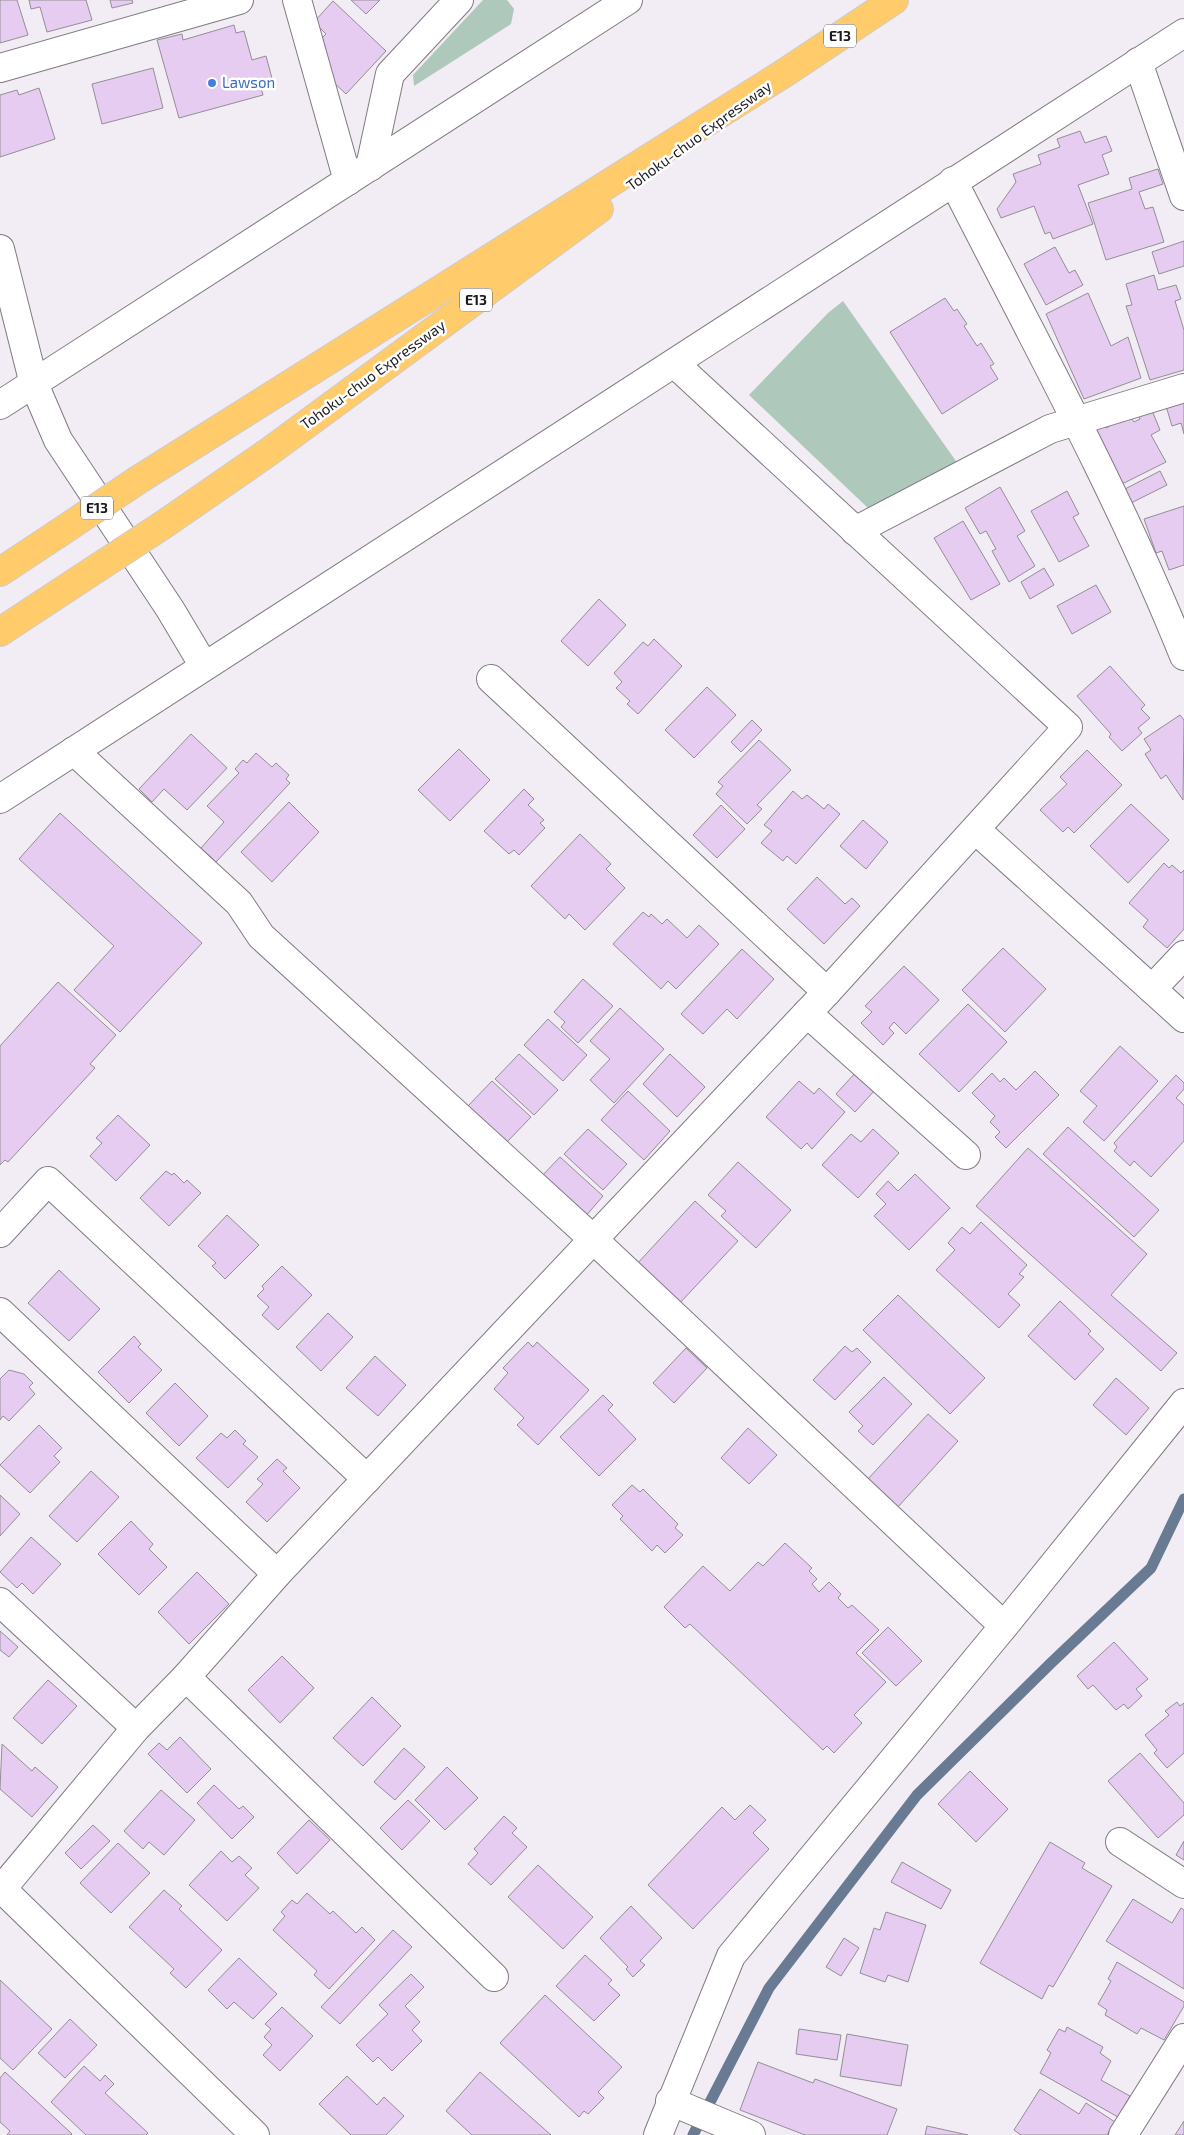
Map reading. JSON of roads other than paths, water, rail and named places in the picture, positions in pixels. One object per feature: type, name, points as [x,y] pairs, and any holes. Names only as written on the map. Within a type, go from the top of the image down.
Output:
[{"type":"highway","name":"Tohoku-chuo Expressway","points":[[0,572],[138,480],[786,72],[894,0]]},
{"type":"highway","name":"Tohoku-chuo Expressway","points":[[0,632],[163,525],[270,451],[786,72]]},
{"type":"street","points":[[0,68],[239,0]]},
{"type":"street","points":[[298,0],[359,174]]},
{"type":"street","points":[[359,174],[390,74],[459,0]]},
{"type":"street","points":[[0,405],[628,0]]},
{"type":"street","points":[[0,799],[675,364],[1184,32]]},
{"type":"street","points":[[1138,62],[1184,196]]},
{"type":"street","points":[[953,181],[1076,422],[1167,614],[1184,656]]},
{"type":"street","points":[[0,249],[34,384],[58,440],[170,609],[204,666]]},
{"type":"street","points":[[255,2135],[1,1889],[136,1728],[186,1677],[277,1574],[827,992],[1068,727],[675,364]]},
{"type":"street","points":[[856,530],[1050,429],[1184,388]]},
{"type":"street","points":[[492,679],[827,992]]},
{"type":"street","points":[[74,751],[239,903],[261,936],[594,1240],[1004,1626]]},
{"type":"street","points":[[976,830],[1184,1018]]},
{"type":"street","points":[[1152,989],[1184,955]]},
{"type":"street","points":[[807,1013],[966,1155]]},
{"type":"street","points":[[0,1233],[48,1181],[367,1480]]},
{"type":"street","points":[[0,1312],[277,1574]]},
{"type":"street","points":[[658,2135],[670,2101],[731,1956],[1004,1626],[1184,1403]]},
{"type":"street","points":[[0,1602],[136,1728]]},
{"type":"street","points":[[186,1677],[494,1978]]},
{"type":"street","points":[[1120,1842],[1184,1884]]},
{"type":"street","points":[[1123,2135],[1184,2038]]},
{"type":"street","points":[[670,2101],[752,2135]]},
{"type":"waterway","points":[[693,2135],[769,1988],[917,1795],[1151,1568],[1184,1499]]},
{"type":"place","name":"Lawson","points":[[212,83]]}]
